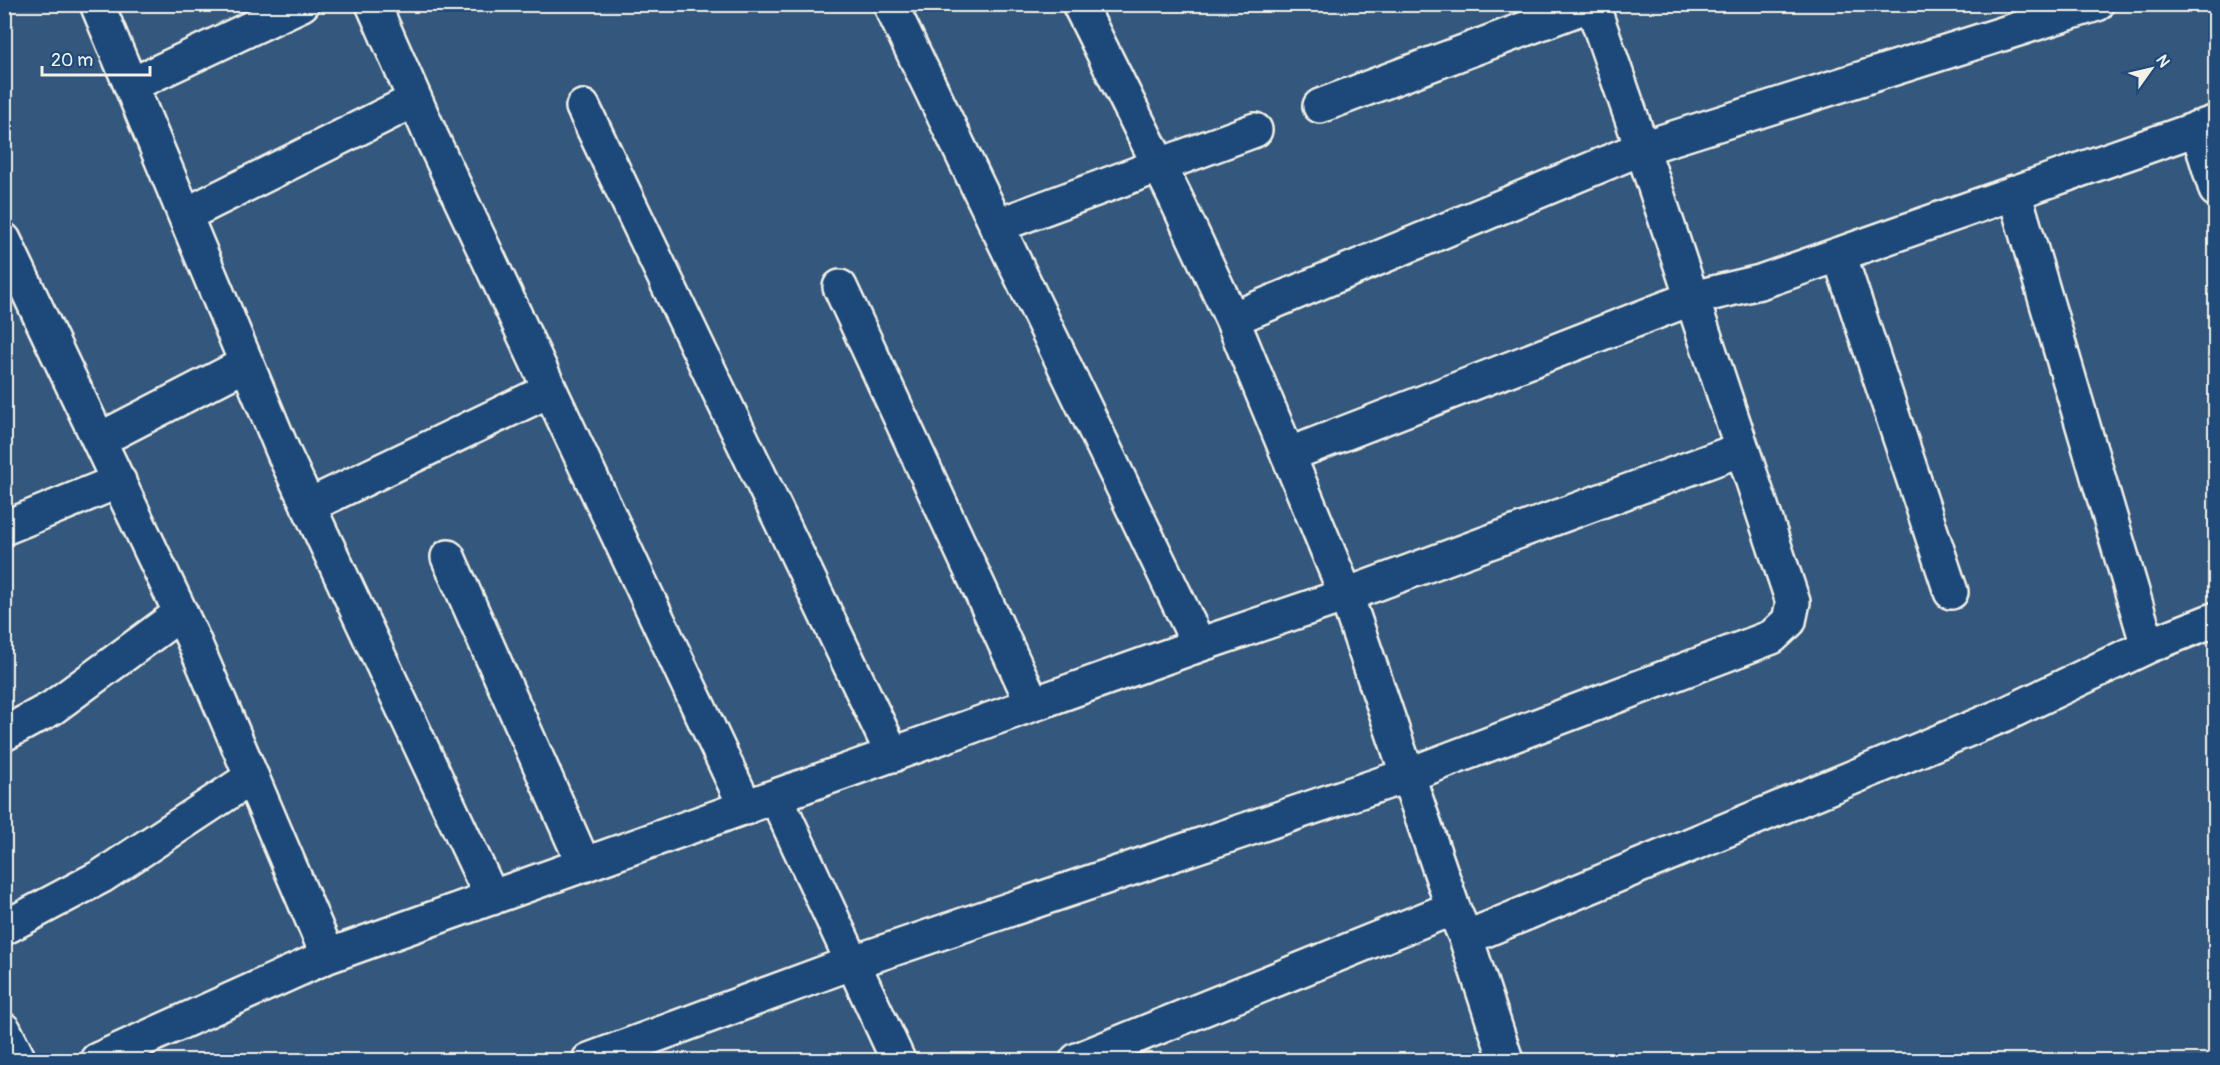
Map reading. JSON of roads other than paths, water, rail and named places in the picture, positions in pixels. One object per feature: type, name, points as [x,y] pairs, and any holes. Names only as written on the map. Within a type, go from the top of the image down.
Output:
[{"type":"street","points":[[97,4],[285,456],[492,898]]},
{"type":"street","points":[[131,85],[302,4]]},
{"type":"street","points":[[373,4],[550,390],[761,802],[851,963],[898,1060]]},
{"type":"street","points":[[890,4],[1199,645]]},
{"type":"street","points":[[1078,4],[1160,166],[1232,319],[1346,595],[1453,908],[1466,938],[1506,1060]]},
{"type":"street","points":[[589,1060],[851,963],[1408,775],[1772,637],[1788,621],[1793,602],[1642,148],[1591,4],[1320,106]]},
{"type":"street","points":[[1232,319],[1642,148],[2097,4]]},
{"type":"street","points":[[185,215],[415,99]]},
{"type":"street","points":[[583,107],[894,755]]},
{"type":"street","points":[[1288,455],[1692,298],[1760,282],[2206,125],[2216,190]]},
{"type":"street","points":[[996,226],[1255,130]]},
{"type":"street","points":[[2014,192],[2148,646]]},
{"type":"street","points":[[4,240],[181,614],[328,956]]},
{"type":"street","points":[[1839,254],[1951,592]]},
{"type":"street","points":[[840,287],[1033,704]]},
{"type":"street","points":[[99,440],[246,364]]},
{"type":"street","points":[[308,506],[550,390]]},
{"type":"street","points":[[97,1060],[328,956],[1199,645],[1346,595],[1742,449]]},
{"type":"street","points":[[4,528],[119,482]]},
{"type":"street","points":[[448,557],[584,865]]},
{"type":"street","points":[[4,734],[52,708],[181,614]]},
{"type":"street","points":[[1466,938],[2008,713],[2148,646],[2216,619]]},
{"type":"street","points":[[4,928],[102,876],[252,777]]},
{"type":"street","points":[[1077,1060],[1453,908]]},
{"type":"street","points":[[4,1030],[19,1060]]}]
